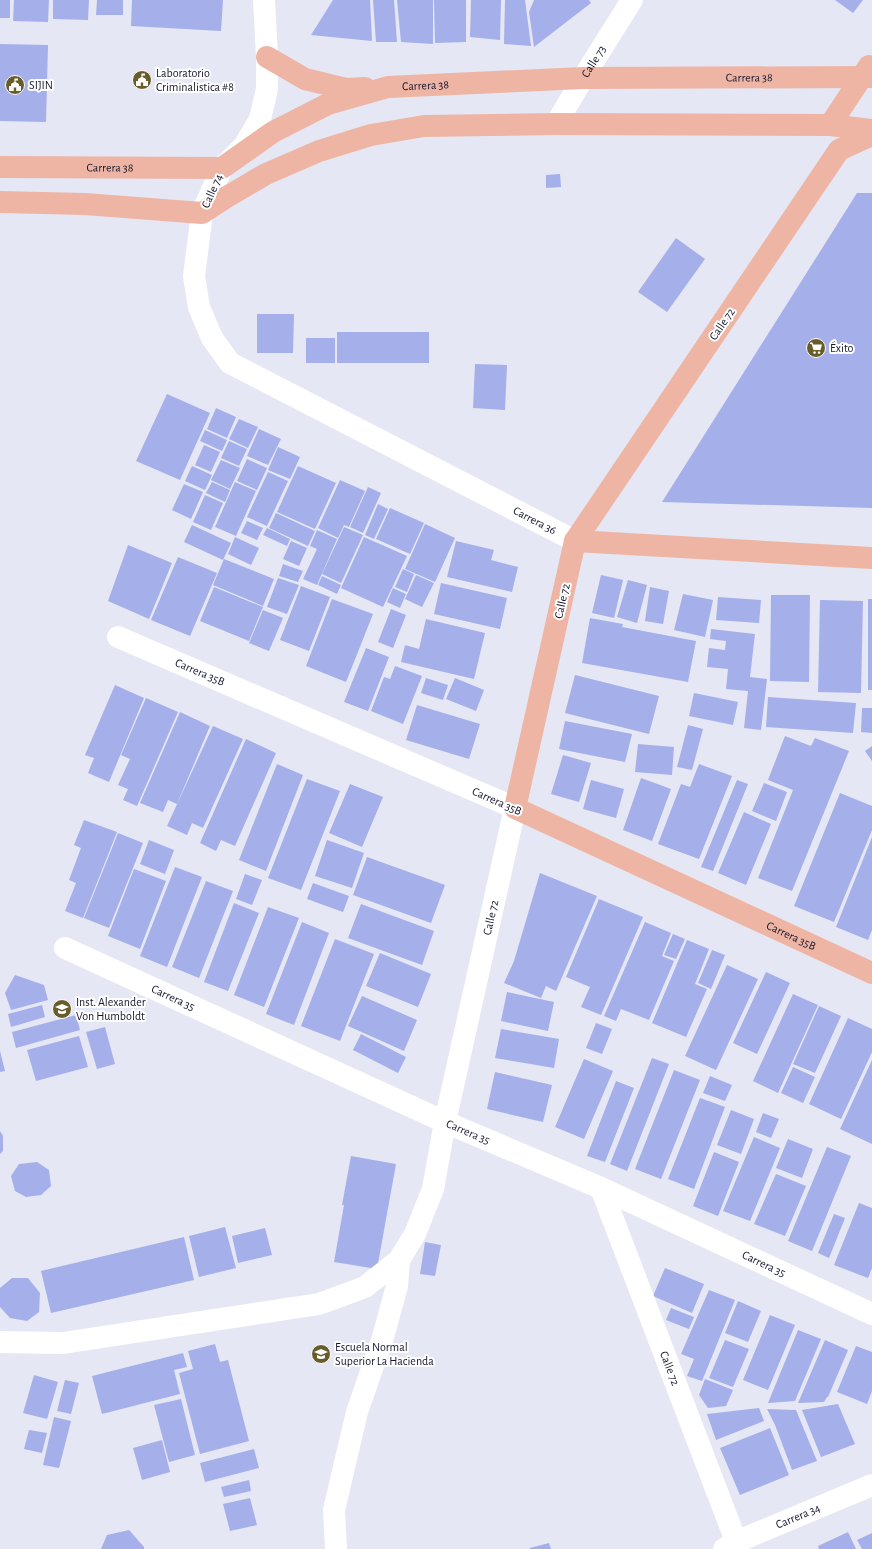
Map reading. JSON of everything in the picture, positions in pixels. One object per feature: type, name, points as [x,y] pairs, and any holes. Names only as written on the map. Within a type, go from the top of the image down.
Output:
[{"type":"main road","points":[[267,58],[305,79],[346,89],[388,87]]},
{"type":"main road","points":[[830,125],[869,72]]},
{"type":"main road","name":"Carrera 38","points":[[0,168],[222,168],[273,132],[328,104],[388,87],[583,78],[869,72]]},
{"type":"main road","points":[[0,202],[85,204],[202,213],[266,174],[319,151],[371,135],[424,126],[556,124],[830,125],[872,130]]},
{"type":"main road","points":[[830,125],[839,150],[872,135]]},
{"type":"main road","name":"Calle 72","points":[[515,808],[575,541],[839,150]]},
{"type":"main road","name":"Carrera 36","points":[[575,541],[872,558]]},
{"type":"main road","name":"Carrera 35B","points":[[515,808],[872,973]]},
{"type":"street","name":"Calle 74","points":[[230,363],[212,338],[199,307],[194,276],[202,213],[222,168],[244,146],[260,119],[267,89],[264,0]]},
{"type":"street","name":"Calle 73","points":[[556,124],[632,0]]},
{"type":"street","name":"Carrera 36","points":[[230,363],[575,541]]},
{"type":"street","name":"Carrera 35B","points":[[118,637],[515,808]]},
{"type":"street","name":"Calle 72","points":[[399,1260],[415,1234],[433,1189],[445,1122],[515,808]]},
{"type":"street","name":"Carrera 35","points":[[65,948],[445,1122],[601,1188],[872,1314]]},
{"type":"street","name":"Calle 72","points":[[601,1188],[733,1547]]},
{"type":"street","points":[[0,1342],[64,1343],[319,1304],[365,1287],[399,1260]]},
{"type":"street","points":[[336,1549],[334,1510],[357,1412],[383,1337],[397,1286],[399,1260]]},
{"type":"street","name":"Carrera 34","points":[[733,1547],[872,1485]]},
{"type":"building","points":[[0,0],[10,0],[10,18],[0,18]]},
{"type":"building","points":[[14,0],[49,0],[48,22],[13,21]]},
{"type":"building","points":[[53,0],[89,0],[88,20],[53,19]]},
{"type":"building","points":[[97,0],[123,0],[123,15],[96,15]]},
{"type":"building","points":[[132,0],[223,0],[221,31],[131,26]]},
{"type":"building","points":[[333,0],[370,0],[372,41],[311,35]]},
{"type":"building","points":[[373,0],[394,0],[397,42],[376,42]]},
{"type":"building","points":[[397,0],[433,0],[433,44],[401,42]]},
{"type":"building","points":[[434,0],[466,0],[466,42],[435,43]]},
{"type":"building","points":[[471,0],[501,0],[500,40],[470,37]]},
{"type":"building","points":[[505,0],[525,0],[531,46],[504,44]]},
{"type":"building","points":[[534,0],[589,0],[591,3],[534,47],[529,12]]},
{"type":"building","points":[[835,0],[863,0],[853,13]]},
{"type":"building","points":[[0,44],[48,45],[46,122],[0,121]]},
{"type":"building","points":[[560,174],[561,187],[546,188],[546,175]]},
{"type":"building","name":"Éxito","points":[[857,193],[872,193],[872,508],[662,502]]},
{"type":"building","points":[[676,238],[705,259],[667,312],[638,292]]},
{"type":"building","points":[[257,314],[294,314],[293,353],[257,353]]},
{"type":"building","points":[[337,332],[429,332],[429,363],[337,363]]},
{"type":"building","points":[[306,338],[335,338],[335,363],[306,363]]},
{"type":"building","points":[[475,364],[507,365],[505,410],[473,408]]},
{"type":"building","points":[[167,394],[210,413],[180,480],[136,461]]},
{"type":"building","points":[[216,408],[236,417],[227,438],[207,429]]},
{"type":"building","points":[[239,419],[258,427],[248,448],[229,439]]},
{"type":"building","points":[[259,429],[281,439],[268,465],[247,456]]},
{"type":"building","points":[[205,430],[227,440],[222,451],[200,441]]},
{"type":"building","points":[[229,441],[247,449],[239,466],[221,458]]},
{"type":"building","points":[[204,445],[220,452],[211,472],[195,465]]},
{"type":"building","points":[[278,447],[300,457],[290,479],[268,470]]},
{"type":"building","points":[[247,459],[267,468],[257,490],[237,481]]},
{"type":"building","points":[[221,460],[240,468],[230,489],[211,480]]},
{"type":"building","points":[[192,466],[212,475],[205,490],[185,481]]},
{"type":"building","points":[[298,466],[336,483],[315,529],[277,512]]},
{"type":"building","points":[[268,472],[288,481],[267,526],[247,517]]},
{"type":"building","points":[[340,480],[365,491],[349,527],[344,525],[338,538],[318,528]]},
{"type":"building","points":[[212,482],[230,490],[225,502],[206,493]]},
{"type":"building","points":[[235,482],[256,491],[236,536],[215,527]]},
{"type":"building","points":[[184,484],[203,492],[191,519],[172,510]]},
{"type":"building","points":[[368,487],[381,493],[363,533],[350,527]]},
{"type":"building","points":[[205,495],[223,503],[211,530],[193,522]]},
{"type":"building","points":[[378,504],[388,509],[374,539],[365,535]]},
{"type":"building","points":[[390,508],[424,523],[410,554],[376,539]]},
{"type":"building","points":[[276,513],[315,531],[308,546],[269,528]]},
{"type":"building","points":[[247,521],[263,528],[257,540],[241,533]]},
{"type":"building","points":[[425,524],[455,538],[435,582],[405,569]]},
{"type":"building","points":[[192,525],[231,543],[223,560],[184,542]]},
{"type":"building","points":[[344,527],[363,535],[341,583],[322,574]]},
{"type":"building","points":[[267,528],[290,539],[287,546],[263,535]]},
{"type":"building","points":[[317,530],[337,539],[317,585],[303,579],[317,549],[310,546]]},
{"type":"building","points":[[235,537],[259,548],[251,565],[228,554]]},
{"type":"building","points":[[364,537],[407,556],[383,607],[341,588]]},
{"type":"building","points":[[291,541],[307,548],[299,566],[283,559]]},
{"type":"building","points":[[456,541],[494,550],[491,560],[518,567],[512,592],[447,577]]},
{"type":"building","points":[[128,545],[172,563],[149,619],[108,601]]},
{"type":"building","points":[[178,557],[217,573],[190,636],[151,620]]},
{"type":"building","points":[[224,559],[274,579],[263,606],[213,585]]},
{"type":"building","points":[[283,564],[303,571],[298,582],[279,576]]},
{"type":"building","points":[[403,569],[414,574],[407,592],[395,587]]},
{"type":"building","points":[[416,575],[434,583],[422,607],[405,599]]},
{"type":"building","points":[[601,575],[623,580],[614,618],[592,613]]},
{"type":"building","points":[[322,576],[341,585],[337,594],[318,585]]},
{"type":"building","points":[[278,578],[299,585],[287,614],[267,607]]},
{"type":"building","points":[[628,580],[647,585],[637,623],[617,617]]},
{"type":"building","points":[[441,583],[507,598],[500,629],[434,614]]},
{"type":"building","points":[[301,586],[330,597],[309,651],[280,640]]},
{"type":"building","points":[[214,587],[263,607],[249,641],[200,621]]},
{"type":"building","points":[[650,587],[669,591],[663,624],[645,621]]},
{"type":"building","points":[[393,588],[406,594],[400,608],[387,602]]},
{"type":"building","points":[[683,594],[713,600],[705,637],[674,630]]},
{"type":"building","points":[[771,595],[810,595],[809,682],[770,681]]},
{"type":"building","points":[[718,597],[761,600],[759,623],[716,620]]},
{"type":"building","points":[[332,599],[373,614],[346,682],[306,666]]},
{"type":"building","points":[[868,599],[872,599],[872,690],[868,690]]},
{"type":"building","points":[[820,600],[863,601],[861,693],[818,692]]},
{"type":"building","points":[[391,609],[406,615],[393,648],[378,642]]},
{"type":"building","points":[[263,610],[283,618],[269,651],[249,643]]},
{"type":"building","points":[[590,618],[623,624],[622,627],[696,641],[688,682],[582,663]]},
{"type":"building","points":[[426,619],[485,633],[474,679],[401,662],[405,645],[419,649]]},
{"type":"building","points":[[711,629],[755,634],[750,677],[767,679],[761,730],[744,728],[748,691],[726,689],[728,669],[707,667],[709,648],[725,650],[726,641],[710,639]]},
{"type":"building","points":[[366,648],[389,657],[368,711],[344,702]]},
{"type":"building","points":[[395,666],[422,676],[403,724],[371,711],[384,677],[390,679]]},
{"type":"building","points":[[575,675],[659,696],[649,734],[565,713]]},
{"type":"building","points":[[426,678],[448,685],[443,700],[421,693]]},
{"type":"building","points":[[455,678],[484,690],[476,711],[446,699]]},
{"type":"building","points":[[115,685],[144,698],[109,782],[88,773],[94,758],[85,755]]},
{"type":"building","points":[[694,693],[738,702],[733,725],[689,716]]},
{"type":"building","points":[[768,697],[856,703],[853,733],[766,727]]},
{"type":"building","points":[[146,698],[178,712],[137,806],[123,800],[128,789],[118,785],[130,759],[121,755]]},
{"type":"building","points":[[417,705],[480,724],[469,759],[406,740]]},
{"type":"building","points":[[862,708],[872,708],[872,733],[861,732]]},
{"type":"building","points":[[180,712],[210,726],[177,804],[168,800],[163,812],[140,803]]},
{"type":"building","points":[[565,721],[632,734],[625,762],[559,749]]},
{"type":"building","points":[[688,725],[703,729],[692,770],[677,767]]},
{"type":"building","points":[[213,726],[243,739],[203,828],[192,823],[187,835],[167,826]]},
{"type":"building","points":[[785,736],[811,746],[815,738],[849,751],[792,891],[758,878],[793,790],[768,780]]},
{"type":"building","points":[[246,739],[276,753],[235,846],[221,840],[216,851],[200,843]]},
{"type":"building","points":[[638,744],[674,747],[672,775],[635,772]]},
{"type":"building","points":[[872,746],[872,761],[865,751]]},
{"type":"building","points":[[563,755],[591,763],[579,802],[551,794]]},
{"type":"building","points":[[277,764],[303,775],[266,871],[239,860]]},
{"type":"building","points":[[699,764],[732,776],[699,859],[658,844],[681,784],[690,787]]},
{"type":"building","points":[[641,778],[671,789],[652,841],[623,830]]},
{"type":"building","points":[[307,779],[340,791],[301,890],[268,878]]},
{"type":"building","points":[[591,780],[624,789],[616,818],[583,809]]},
{"type":"building","points":[[737,780],[748,784],[713,871],[701,867]]},
{"type":"building","points":[[764,783],[787,792],[776,821],[752,811]]},
{"type":"building","points":[[350,784],[383,797],[362,847],[329,833]]},
{"type":"building","points":[[840,793],[872,806],[872,830],[834,922],[794,906]]},
{"type":"building","points":[[744,812],[771,824],[746,885],[718,873]]},
{"type":"building","points":[[84,820],[117,832],[83,918],[65,911],[76,883],[69,880],[81,848],[74,845]]},
{"type":"building","points":[[118,833],[143,843],[109,928],[84,918]]},
{"type":"building","points":[[872,837],[872,930],[868,940],[836,927]]},
{"type":"building","points":[[149,840],[174,850],[165,874],[140,864]]},
{"type":"building","points":[[327,840],[364,853],[352,888],[315,876]]},
{"type":"building","points":[[367,857],[445,885],[431,923],[353,895]]},
{"type":"building","points":[[175,867],[202,877],[167,967],[140,956]]},
{"type":"building","points":[[134,869],[166,881],[140,949],[108,936]]},
{"type":"building","points":[[540,873],[597,896],[556,991],[546,986],[541,998],[504,983],[514,961]]},
{"type":"building","points":[[245,874],[262,880],[252,905],[236,899]]},
{"type":"building","points":[[206,881],[233,891],[199,978],[172,967]]},
{"type":"building","points":[[313,883],[349,896],[343,912],[307,899]]},
{"type":"building","points":[[599,899],[643,917],[601,1015],[581,1007],[590,987],[566,977]]},
{"type":"building","points":[[234,903],[259,913],[228,991],[204,982]]},
{"type":"building","points":[[361,904],[434,931],[422,965],[348,938]]},
{"type":"building","points":[[268,907],[299,918],[264,1007],[234,995]]},
{"type":"building","points":[[302,922],[329,933],[294,1025],[266,1014]]},
{"type":"building","points":[[645,922],[671,933],[662,956],[674,961],[649,1020],[621,1009],[616,1021],[604,1016]]},
{"type":"building","points":[[673,934],[685,939],[676,959],[664,955]]},
{"type":"building","points":[[335,939],[374,954],[340,1041],[301,1026]]},
{"type":"building","points":[[687,940],[709,949],[695,984],[707,989],[686,1037],[652,1023]]},
{"type":"building","points":[[712,950],[725,955],[711,989],[698,983]]},
{"type":"building","points":[[380,953],[431,974],[418,1007],[366,986]]},
{"type":"building","points":[[727,965],[758,979],[716,1070],[685,1056]]},
{"type":"building","points":[[766,972],[790,983],[757,1054],[733,1043]]},
{"type":"building","points":[[15,975],[44,985],[48,1000],[11,1010],[5,993]]},
{"type":"building","points":[[507,992],[554,1002],[548,1031],[501,1021]]},
{"type":"building","points":[[793,994],[818,1005],[778,1093],[753,1081]]},
{"type":"building","points":[[362,996],[417,1020],[404,1051],[348,1026]]},
{"type":"building","points":[[42,1005],[45,1017],[11,1027],[8,1014]]},
{"type":"building","points":[[819,1006],[841,1016],[815,1073],[793,1064]]},
{"type":"building","points":[[76,1015],[80,1030],[16,1048],[12,1032]]},
{"type":"building","points":[[848,1018],[872,1029],[872,1052],[841,1119],[809,1104]]},
{"type":"building","points":[[596,1023],[612,1029],[602,1054],[586,1048]]},
{"type":"building","points":[[105,1027],[115,1064],[97,1069],[86,1032]]},
{"type":"building","points":[[501,1029],[559,1039],[554,1068],[495,1058]]},
{"type":"building","points":[[361,1034],[406,1057],[398,1073],[353,1050]]},
{"type":"building","points":[[79,1036],[88,1067],[36,1081],[27,1050]]},
{"type":"building","points":[[0,1051],[5,1071],[0,1072]]},
{"type":"building","points":[[652,1058],[669,1064],[627,1171],[610,1164]]},
{"type":"building","points":[[584,1059],[613,1071],[584,1139],[555,1127]]},
{"type":"building","points":[[872,1060],[872,1144],[840,1129]]},
{"type":"building","points":[[793,1067],[815,1077],[803,1103],[781,1093]]},
{"type":"building","points":[[674,1070],[700,1080],[661,1179],[635,1169]]},
{"type":"building","points":[[495,1072],[552,1085],[543,1122],[487,1109]]},
{"type":"building","points":[[710,1076],[732,1085],[725,1101],[703,1093]]},
{"type":"building","points":[[616,1081],[634,1088],[605,1162],[587,1156]]},
{"type":"building","points":[[700,1098],[725,1107],[694,1189],[668,1179]]},
{"type":"building","points":[[731,1110],[754,1119],[741,1154],[717,1145]]},
{"type":"building","points":[[763,1113],[779,1119],[771,1138],[756,1132]]},
{"type":"building","points":[[0,1131],[3,1136],[3,1151],[0,1154]]},
{"type":"building","points":[[754,1137],[780,1148],[750,1221],[723,1211]]},
{"type":"building","points":[[788,1139],[813,1149],[802,1178],[776,1168]]},
{"type":"building","points":[[827,1147],[851,1156],[812,1251],[788,1241]]},
{"type":"building","points":[[714,1152],[739,1162],[718,1216],[693,1206]]},
{"type":"building","points":[[351,1156],[396,1164],[377,1269],[334,1262]]},
{"type":"building","points":[[37,1162],[49,1170],[51,1186],[41,1195],[26,1197],[15,1191],[11,1176],[19,1164]]},
{"type":"building","points":[[776,1174],[806,1186],[785,1236],[754,1224]]},
{"type":"building","points":[[859,1203],[872,1208],[872,1268],[868,1278],[834,1265]]},
{"type":"building","points":[[834,1214],[845,1218],[829,1258],[818,1253]]},
{"type":"building","points":[[225,1227],[236,1268],[199,1277],[189,1236]]},
{"type":"building","points":[[265,1228],[272,1255],[238,1263],[232,1236]]},
{"type":"building","points":[[184,1237],[194,1280],[51,1313],[41,1271]]},
{"type":"building","points":[[425,1242],[441,1245],[435,1276],[420,1274]]},
{"type":"building","points":[[665,1268],[704,1284],[692,1313],[653,1296]]},
{"type":"building","points":[[12,1278],[28,1278],[40,1293],[39,1312],[27,1321],[10,1318],[0,1307],[0,1288]]},
{"type":"building","points":[[709,1290],[735,1300],[702,1381],[687,1376],[694,1359],[681,1354]]},
{"type":"building","points":[[738,1301],[761,1311],[748,1342],[725,1333]]},
{"type":"building","points":[[671,1308],[694,1317],[689,1329],[666,1320]]},
{"type":"building","points":[[770,1315],[795,1325],[768,1390],[743,1380]]},
{"type":"building","points":[[798,1330],[821,1339],[795,1401],[768,1403]]},
{"type":"building","points":[[725,1340],[749,1349],[733,1387],[709,1378]]},
{"type":"building","points":[[825,1340],[848,1350],[828,1397],[824,1402],[798,1403]]},
{"type":"building","points":[[215,1344],[220,1362],[228,1360],[249,1441],[200,1454],[179,1373],[193,1369],[188,1351]]},
{"type":"building","points":[[856,1346],[872,1352],[872,1391],[867,1404],[837,1392]]},
{"type":"building","points":[[183,1353],[187,1367],[174,1370],[180,1394],[102,1414],[92,1376]]},
{"type":"building","points":[[34,1375],[58,1382],[47,1419],[23,1413]]},
{"type":"building","points":[[705,1379],[733,1390],[726,1406],[708,1408],[699,1395]]},
{"type":"building","points":[[65,1380],[79,1383],[71,1414],[57,1411]]},
{"type":"building","points":[[181,1399],[195,1455],[169,1462],[154,1405]]},
{"type":"building","points":[[838,1404],[855,1444],[821,1457],[802,1410]]},
{"type":"building","points":[[759,1408],[764,1421],[716,1440],[707,1414]]},
{"type":"building","points":[[767,1409],[796,1410],[817,1461],[792,1470],[775,1425]]},
{"type":"building","points":[[54,1417],[71,1421],[59,1468],[43,1465]]},
{"type":"building","points":[[770,1428],[789,1475],[740,1495],[720,1448]]},
{"type":"building","points":[[29,1430],[47,1433],[42,1453],[24,1449]]},
{"type":"building","points":[[162,1440],[170,1472],[142,1480],[133,1448]]},
{"type":"building","points":[[254,1449],[259,1468],[205,1482],[200,1463]]},
{"type":"building","points":[[249,1480],[251,1491],[224,1497],[221,1487]]},
{"type":"building","points":[[250,1498],[257,1525],[230,1531],[223,1504]]},
{"type":"building","points":[[129,1530],[144,1547],[144,1549],[101,1549],[107,1535]]},
{"type":"building","points":[[848,1532],[856,1549],[819,1549],[818,1546]]},
{"type":"building","points":[[872,1533],[872,1549],[862,1549],[857,1540]]},
{"type":"building","points":[[549,1543],[551,1549],[530,1549],[530,1548]]},
{"type":"place","name":"Laboratorio Criminalistica #8","points":[[142,80]]},
{"type":"place","name":"SIJIN","points":[[15,85]]},
{"type":"place","name":"Éxito","points":[[816,348]]},
{"type":"place","name":"Inst. Alexander Von Humboldt","points":[[62,1009]]},
{"type":"place","name":"Escuela Normal Superior La Hacienda","points":[[321,1354]]}]
